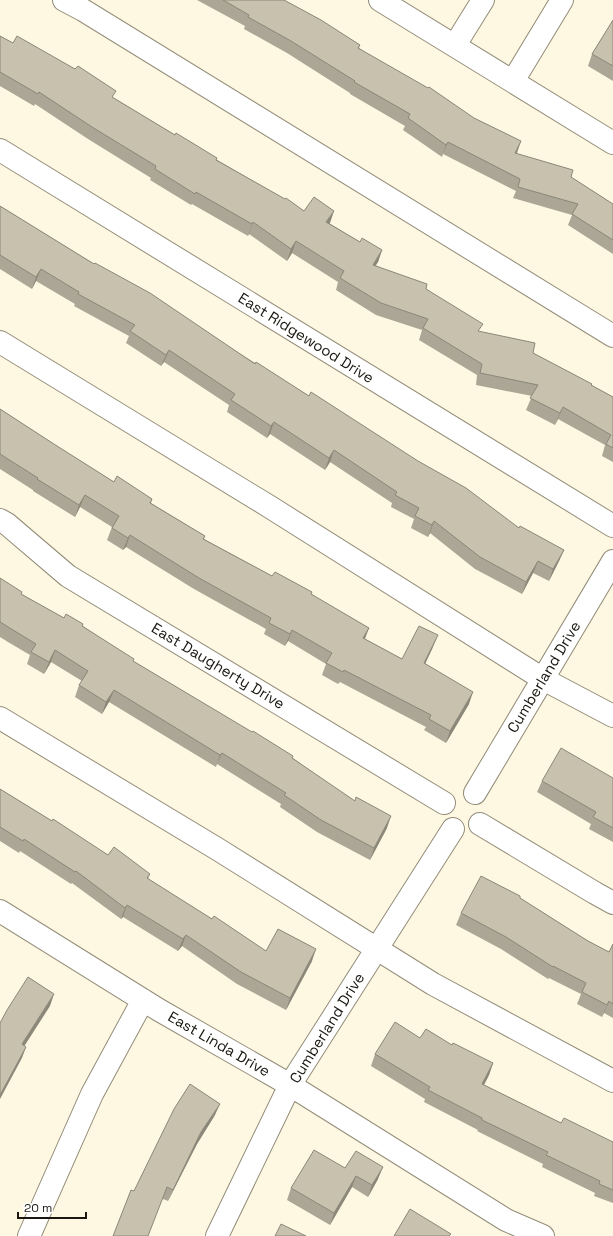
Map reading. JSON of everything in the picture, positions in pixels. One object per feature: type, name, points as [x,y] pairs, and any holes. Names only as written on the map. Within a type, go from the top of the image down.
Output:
[{"type":"street","points":[[64,0],[83,10],[613,336]]},
{"type":"street","points":[[380,0],[613,144]]},
{"type":"street","points":[[455,45],[483,0]]},
{"type":"street","points":[[513,81],[562,0]]},
{"type":"street","name":"East Ridgewood Drive","points":[[0,150],[613,526]]},
{"type":"street","points":[[0,342],[270,507],[543,679],[613,716]]},
{"type":"street","name":"East Daugherty Drive","points":[[0,520],[7,524],[68,576],[444,803]]},
{"type":"street","name":"Cumberland Drive","points":[[475,793],[613,562]]},
{"type":"street","points":[[0,718],[219,850],[433,984],[613,1081]]},
{"type":"street","points":[[455,790],[475,793],[483,800],[485,806],[485,813],[480,824],[471,831],[459,832],[453,829],[448,825],[442,814],[441,808],[446,798],[455,790]]},
{"type":"street","points":[[480,824],[613,903]]},
{"type":"street","name":"Cumberland Drive","points":[[217,1236],[290,1085],[453,829]]},
{"type":"street","name":"East Linda Drive","points":[[0,911],[143,1000],[290,1085],[506,1220],[543,1236]]},
{"type":"street","points":[[29,1236],[92,1094],[143,1000]]},
{"type":"building","points":[[223,0],[284,0],[321,20],[360,45],[358,48],[428,88],[429,87],[474,118],[521,141],[515,153],[573,170],[571,177],[613,204],[613,240],[572,214],[578,204],[518,187],[520,179],[448,142],[446,145],[408,118],[410,114],[354,82],[355,81],[291,41],[248,17],[249,15]]},
{"type":"building","points":[[613,20],[613,66],[592,54]]},
{"type":"building","points":[[0,36],[13,43],[17,36],[75,69],[78,66],[116,91],[112,97],[175,135],[176,133],[217,158],[216,160],[285,199],[286,198],[304,211],[314,197],[334,211],[326,222],[360,242],[362,238],[382,250],[373,265],[427,284],[426,289],[483,324],[478,331],[535,343],[533,353],[592,384],[591,385],[613,397],[613,448],[606,444],[611,435],[563,407],[560,413],[530,398],[538,385],[480,373],[482,364],[423,328],[428,319],[381,303],[340,278],[344,271],[296,241],[291,249],[253,222],[252,224],[196,192],[195,194],[155,169],[156,166],[92,127],[39,92],[38,94],[0,72]]},
{"type":"building","points":[[0,206],[94,264],[95,263],[150,293],[255,364],[256,362],[309,396],[311,392],[418,461],[466,488],[519,528],[520,526],[564,550],[553,569],[538,561],[526,582],[480,557],[434,521],[432,525],[415,516],[419,508],[395,495],[397,492],[334,450],[329,458],[274,422],[271,426],[231,400],[235,394],[169,350],[166,355],[130,331],[135,325],[78,294],[79,292],[41,269],[36,277],[0,255]]},
{"type":"building","points":[[0,409],[114,482],[117,476],[152,499],[150,503],[205,536],[203,539],[272,576],[275,572],[312,592],[311,594],[369,628],[363,638],[402,659],[419,626],[438,635],[424,663],[473,692],[450,731],[429,719],[431,715],[344,670],[343,672],[326,663],[332,653],[292,630],[290,634],[269,623],[271,618],[199,578],[130,535],[128,538],[112,528],[119,516],[85,495],[79,505],[0,454]]},
{"type":"building","points":[[0,578],[22,592],[21,594],[64,618],[66,614],[83,624],[82,626],[134,659],[133,661],[293,756],[292,758],[355,801],[356,797],[391,816],[374,848],[321,820],[284,795],[286,793],[222,753],[220,755],[114,690],[106,702],[79,685],[88,671],[55,650],[49,662],[31,652],[36,644],[0,622]]},
{"type":"building","points":[[561,748],[613,778],[613,828],[593,817],[596,812],[542,781]]},
{"type":"building","points":[[0,789],[52,821],[53,819],[108,855],[114,847],[150,874],[147,878],[212,919],[214,916],[266,951],[278,929],[316,949],[290,998],[241,972],[186,935],[183,939],[127,905],[125,908],[76,871],[75,872],[24,839],[23,841],[0,827]]},
{"type":"building","points":[[481,876],[520,896],[520,898],[588,941],[609,952],[613,944],[613,1004],[609,1001],[607,1005],[582,992],[586,983],[553,967],[506,937],[461,913]]},
{"type":"building","points":[[28,977],[54,994],[22,1044],[26,1047],[0,1095],[0,1023]]},
{"type":"building","points":[[395,1022],[420,1038],[426,1029],[452,1045],[453,1043],[493,1063],[482,1084],[561,1123],[564,1118],[613,1142],[613,1190],[599,1184],[600,1181],[546,1155],[548,1152],[482,1120],[482,1118],[428,1090],[430,1087],[375,1054]]},
{"type":"building","points":[[190,1084],[220,1104],[201,1132],[173,1190],[167,1187],[148,1236],[113,1236],[131,1190],[134,1191],[174,1109]]},
{"type":"building","points":[[314,1150],[345,1168],[356,1151],[383,1167],[372,1185],[356,1176],[334,1213],[291,1188]]},
{"type":"building","points":[[410,1209],[451,1234],[449,1236],[394,1236]]},
{"type":"building","points":[[281,1224],[306,1236],[275,1236]]}]
